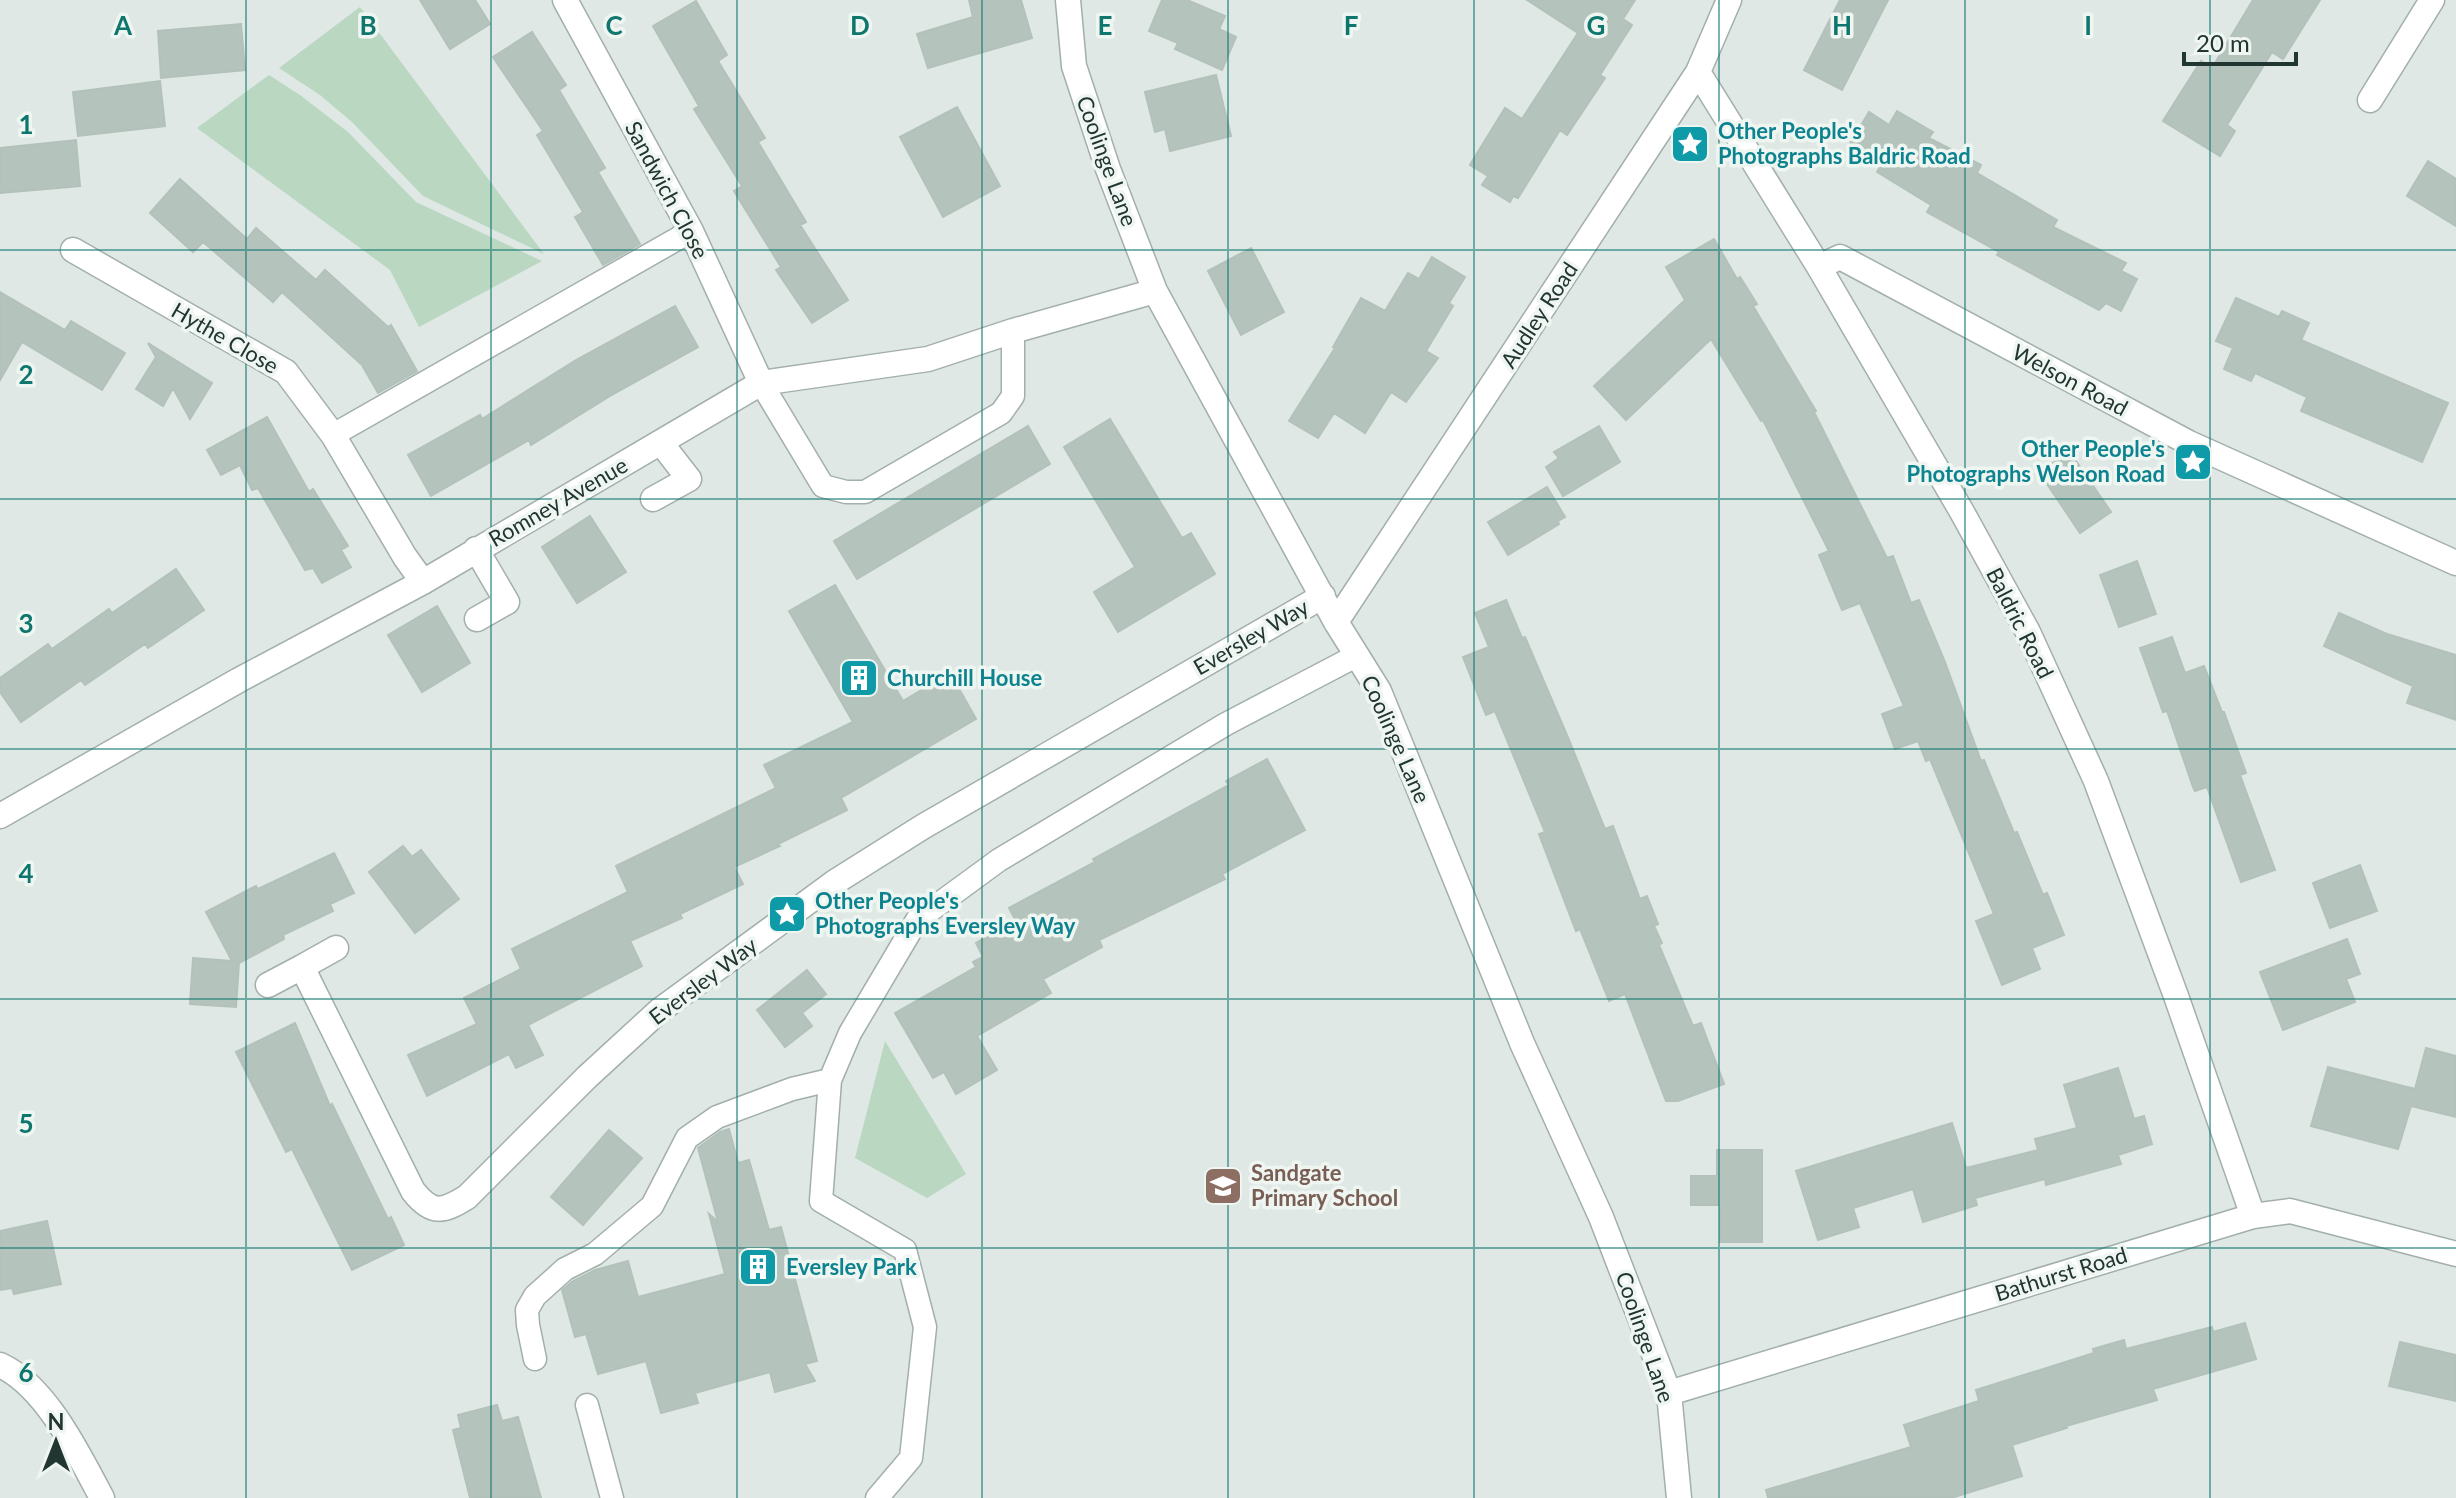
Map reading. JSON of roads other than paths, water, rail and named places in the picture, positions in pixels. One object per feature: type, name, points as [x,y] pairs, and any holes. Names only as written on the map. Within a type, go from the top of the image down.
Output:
[{"type":"street","name":"Sandwich Close","points":[[565,0],[691,231],[761,383]]},
{"type":"street","name":"Coolinge Lane","points":[[1068,0],[1074,66],[1108,169],[1155,291],[1278,519],[1379,691],[1522,1043],[1601,1217],[1669,1393],[1679,1498]]},
{"type":"street","name":"Audley Road","points":[[1336,622],[1698,72],[1729,0]]},
{"type":"street","points":[[2370,100],[2432,0]]},
{"type":"street","name":"Baldric Road","points":[[1698,72],[1819,267],[2028,632],[2096,781],[2253,1216]]},
{"type":"street","name":"Hythe Close","points":[[73,250],[286,372],[333,435],[423,582]]},
{"type":"street","name":"Welson Road","points":[[1819,267],[1840,257],[2189,443],[2456,563]]},
{"type":"street","name":"Romney Avenue","points":[[2,811],[423,582],[761,383],[928,359],[1013,331],[1155,291]]},
{"type":"street","points":[[653,499],[689,479],[661,443]]},
{"type":"street","points":[[476,549],[507,602],[477,619]]},
{"type":"street","name":"Eversley Way","points":[[302,967],[413,1191],[422,1202],[434,1209],[445,1209],[467,1197],[587,1077],[659,1011],[835,882],[924,826],[1323,596]]},
{"type":"street","points":[[268,985],[336,948]]},
{"type":"street","name":"Bathurst Road","points":[[1669,1393],[2253,1216],[2290,1211],[2456,1254]]},
{"type":"street","points":[[0,1365],[24,1381],[39,1396],[74,1447],[102,1498]]},
{"type":"lane","points":[[333,435],[691,231]]},
{"type":"lane","points":[[761,383],[823,486],[846,492],[865,492],[1001,413],[1013,396],[1013,331]]},
{"type":"lane","points":[[877,1498],[911,1458],[925,1327],[905,1250],[821,1201],[830,1080],[850,1033],[917,920],[999,860],[1226,724],[1356,656]]},
{"type":"lane","points":[[535,1359],[527,1310],[535,1296],[565,1269],[595,1254],[652,1206],[687,1138],[717,1117],[792,1089],[830,1080]]},
{"type":"lane","points":[[587,1405],[612,1498]]},
{"type":"place","name":"Other People's Photographs Baldric Road","points":[[1690,144]]},
{"type":"place","name":"Other People's Photographs Welson Road","points":[[2193,462]]},
{"type":"place","name":"Churchill House","points":[[859,678]]},
{"type":"place","name":"Other People's Photographs Eversley Way","points":[[787,914]]},
{"type":"place","name":"Sandgate Primary School","points":[[1223,1186]]},
{"type":"place","name":"Eversley Park","points":[[758,1267]]}]
